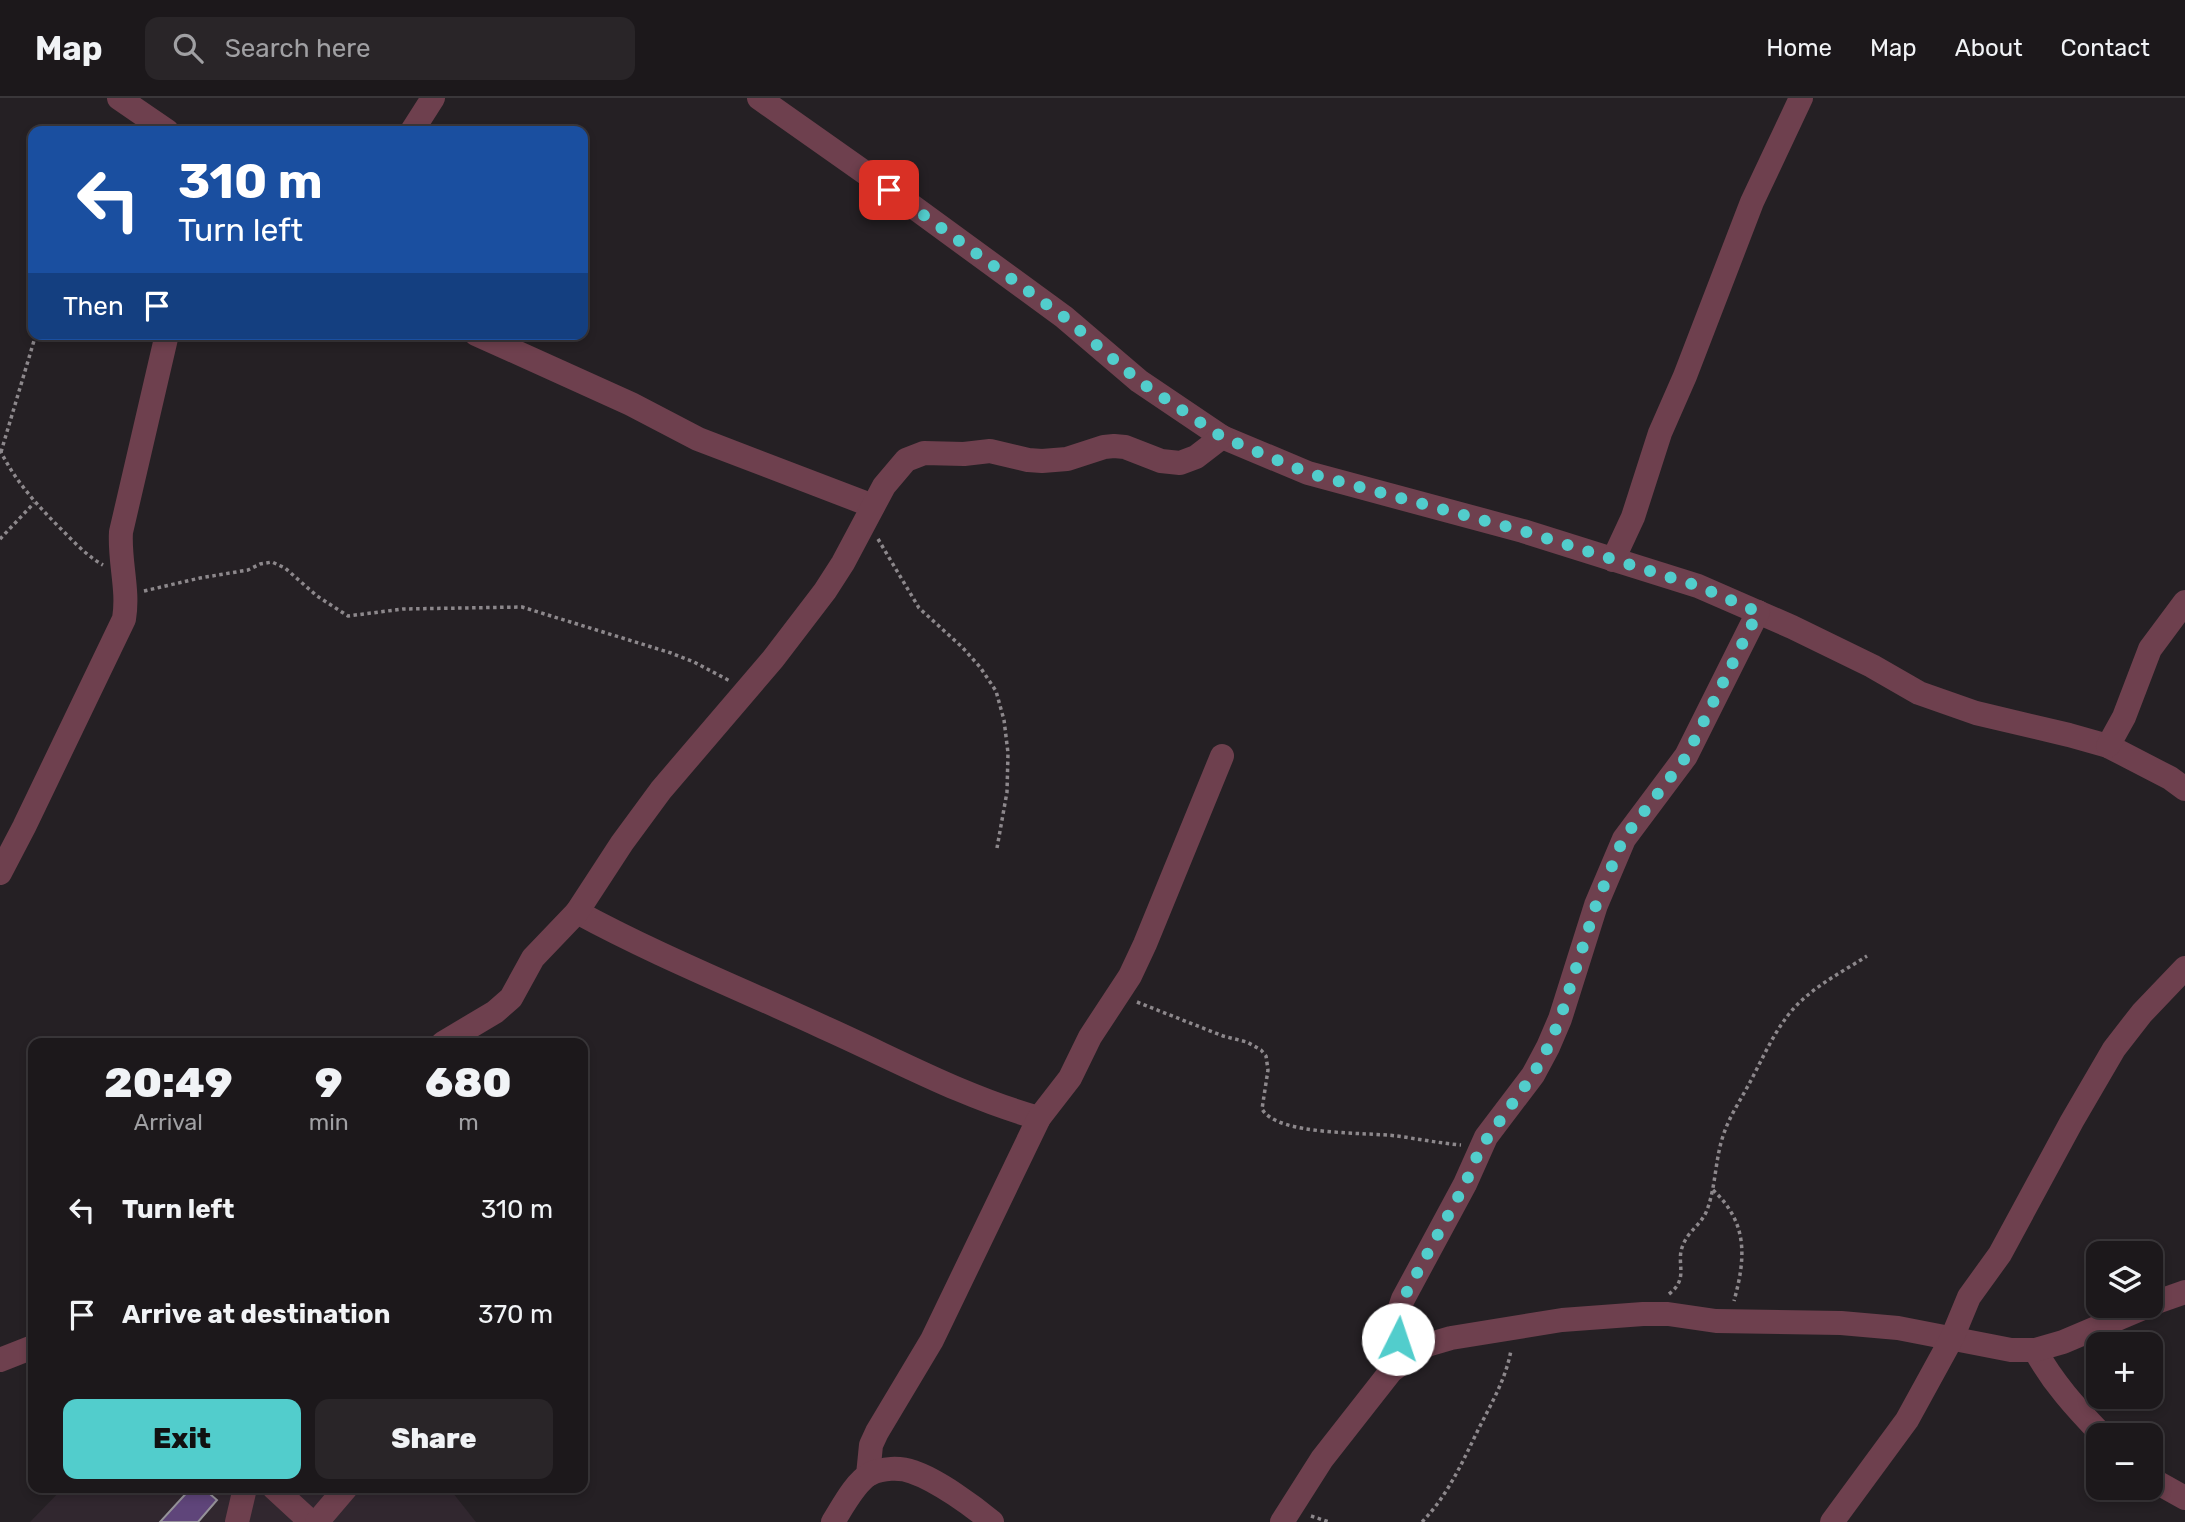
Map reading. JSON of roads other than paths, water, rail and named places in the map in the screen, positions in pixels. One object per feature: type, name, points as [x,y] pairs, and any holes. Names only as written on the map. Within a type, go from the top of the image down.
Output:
[{"type":"street","points":[[118,98],[160,126]]},
{"type":"street","points":[[415,126],[433,98]]},
{"type":"street","points":[[759,98],[1054,310],[1139,381],[1222,437],[1308,473],[1523,531],[1698,586],[1872,666],[1928,697],[1976,713],[2108,746],[2170,778],[2185,789]]},
{"type":"street","points":[[1613,560],[1633,517],[1660,433],[1752,202],[1801,98]]},
{"type":"street","points":[[0,873],[124,619],[125,586],[121,543],[124,516],[166,340]]},
{"type":"street","points":[[489,340],[631,404],[688,435],[869,513]]},
{"type":"street","points":[[451,1038],[495,1012],[511,998],[533,958],[577,912],[661,790],[747,690],[825,591],[884,486],[902,463],[918,454],[995,452],[1028,460],[1067,459],[1114,446],[1125,447],[1161,461],[1180,463],[1196,457],[1222,437]]},
{"type":"street","points":[[2108,746],[2123,717],[2150,649],[2185,602]]},
{"type":"street","points":[[1410,1356],[1395,1330],[1398,1311],[1465,1184],[1481,1147],[1533,1075],[1548,1047],[1560,1019],[1596,905],[1623,839],[1686,757],[1758,612]]},
{"type":"street","points":[[867,1475],[871,1445],[877,1432],[932,1340],[1039,1118],[1070,1078],[1090,1037],[1117,996],[1145,944],[1222,756]]},
{"type":"street","points":[[577,912],[619,935],[904,1065],[986,1101],[1039,1118]]},
{"type":"street","points":[[1832,1522],[1907,1420],[1952,1338],[1969,1297],[2000,1254],[2114,1049],[2142,1013],[2185,968]]},
{"type":"street","points":[[2163,1300],[2185,1292]]},
{"type":"street","points":[[1282,1522],[1322,1459],[1391,1371],[1427,1345],[1451,1338],[1562,1320],[1643,1314],[1729,1321],[1841,1323],[1898,1328],[2011,1350],[2035,1350],[2063,1342],[2119,1318]]},
{"type":"street","points":[[0,1360],[28,1349]]},
{"type":"street","points":[[2035,1350],[2067,1399],[2090,1423]]},
{"type":"street","points":[[834,1522],[849,1495],[867,1475],[887,1469],[912,1471],[992,1522]]},
{"type":"street","points":[[2163,1486],[2185,1498]]},
{"type":"street","points":[[237,1522],[244,1493]]},
{"type":"street","points":[[279,1493],[311,1522]]},
{"type":"street","points":[[317,1522],[342,1493]]}]
